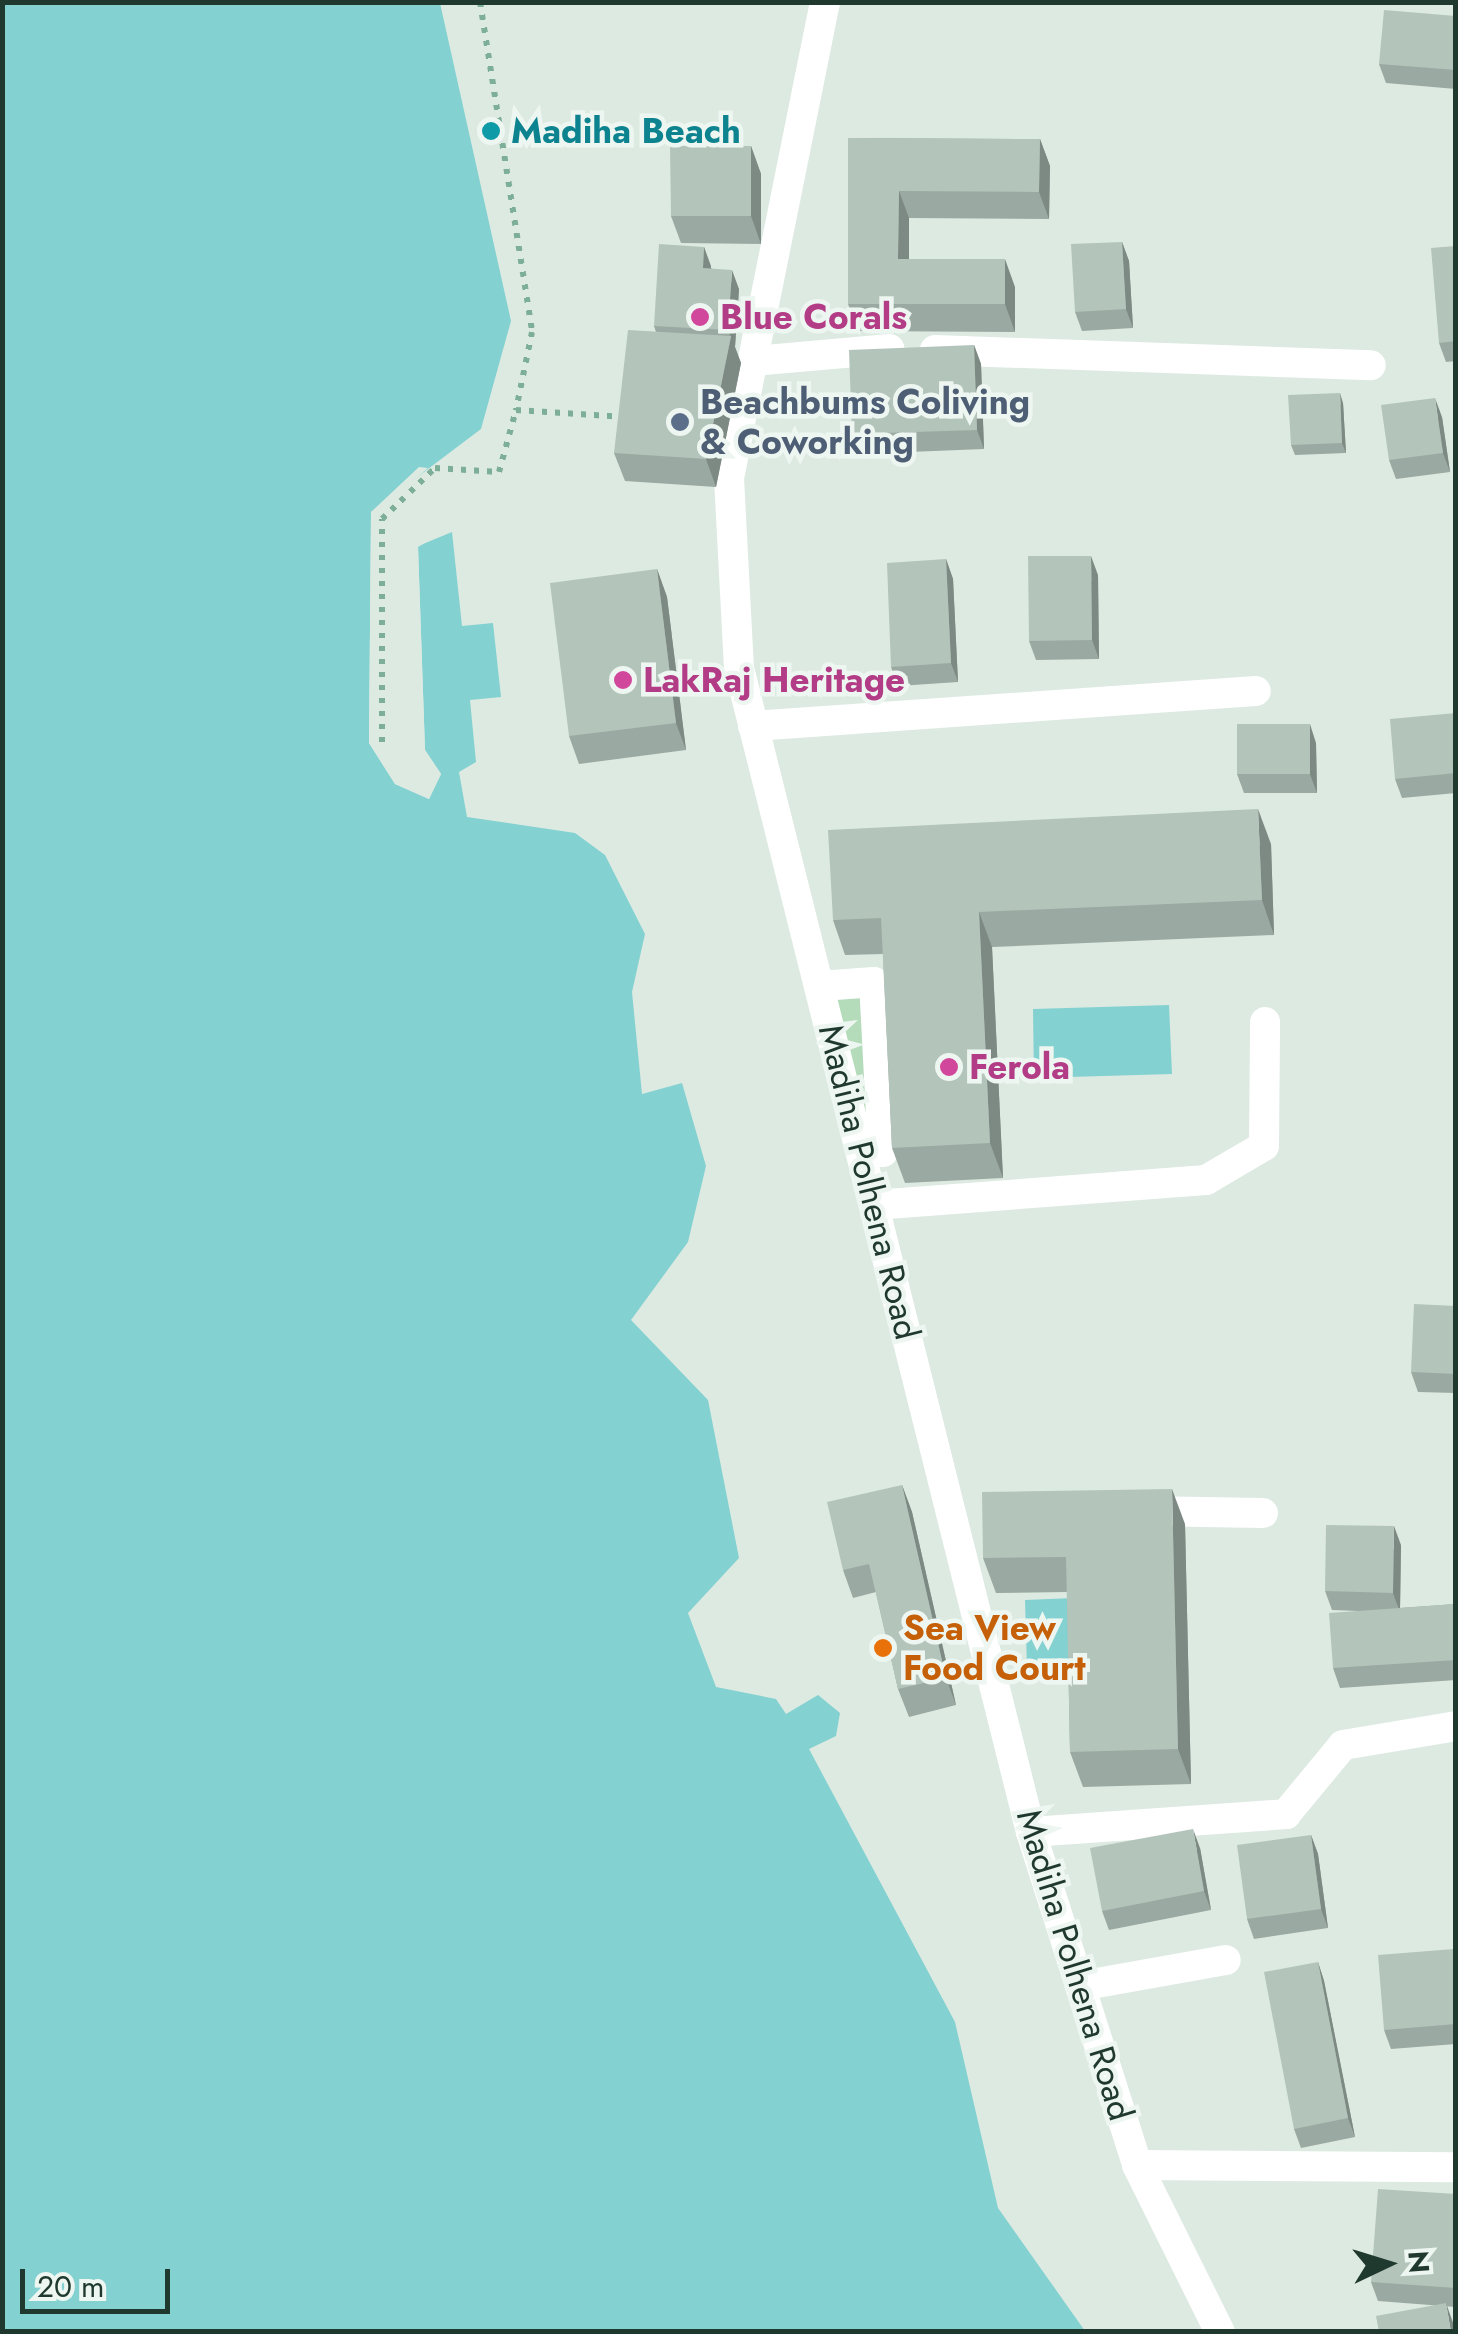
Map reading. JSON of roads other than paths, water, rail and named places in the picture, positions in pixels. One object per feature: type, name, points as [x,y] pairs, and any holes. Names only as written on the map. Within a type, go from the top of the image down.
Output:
[{"type":"street","name":"Madiha Polhena Road","points":[[825,2],[728,478],[739,668],[1032,1832],[1138,2165],[1220,2332]]},
{"type":"street","points":[[752,361],[889,349],[1371,365]]},
{"type":"street","points":[[753,726],[1256,692]]},
{"type":"street","points":[[820,986],[874,982],[883,1152],[861,1154]]},
{"type":"street","points":[[874,1205],[1206,1180],[1264,1146],[1265,1022]]},
{"type":"street","points":[[950,1507],[989,1508]]},
{"type":"street","points":[[1106,1510],[1263,1512]]},
{"type":"street","points":[[1032,1832],[1286,1814],[1343,1744],[1456,1726]]},
{"type":"street","points":[[1080,1986],[1226,1960]]},
{"type":"street","points":[[1138,2165],[1456,2167]]},
{"type":"water","points":[[3,3],[440,3],[511,321],[481,429],[371,512],[369,743],[395,784],[429,799],[441,774],[425,750],[418,546],[452,532],[462,626],[493,623],[501,697],[470,700],[476,762],[459,772],[467,817],[575,833],[605,855],[645,934],[632,992],[642,1094],[682,1083],[706,1166],[688,1242],[631,1320],[708,1400],[739,1558],[688,1613],[716,1687],[776,1699],[786,1714],[818,1695],[840,1713],[836,1736],[809,1749],[955,2022],[998,2208],[1085,2331],[3,2332]]},
{"type":"water","points":[[1169,1005],[1172,1074],[1034,1078],[1033,1009]]},
{"type":"water","points":[[1073,1598],[1075,1667],[1027,1668],[1025,1600]]},
{"type":"place","name":"Madiha Beach","points":[[491,131]]},
{"type":"place","name":"Blue Corals","points":[[700,317]]},
{"type":"place","name":"Beachbums Coliving & Coworking","points":[[680,422]]},
{"type":"place","name":"LakRaj Heritage","points":[[623,680]]},
{"type":"place","name":"Ferola","points":[[949,1067]]},
{"type":"place","name":"Sea View Food Court","points":[[883,1648]]}]
